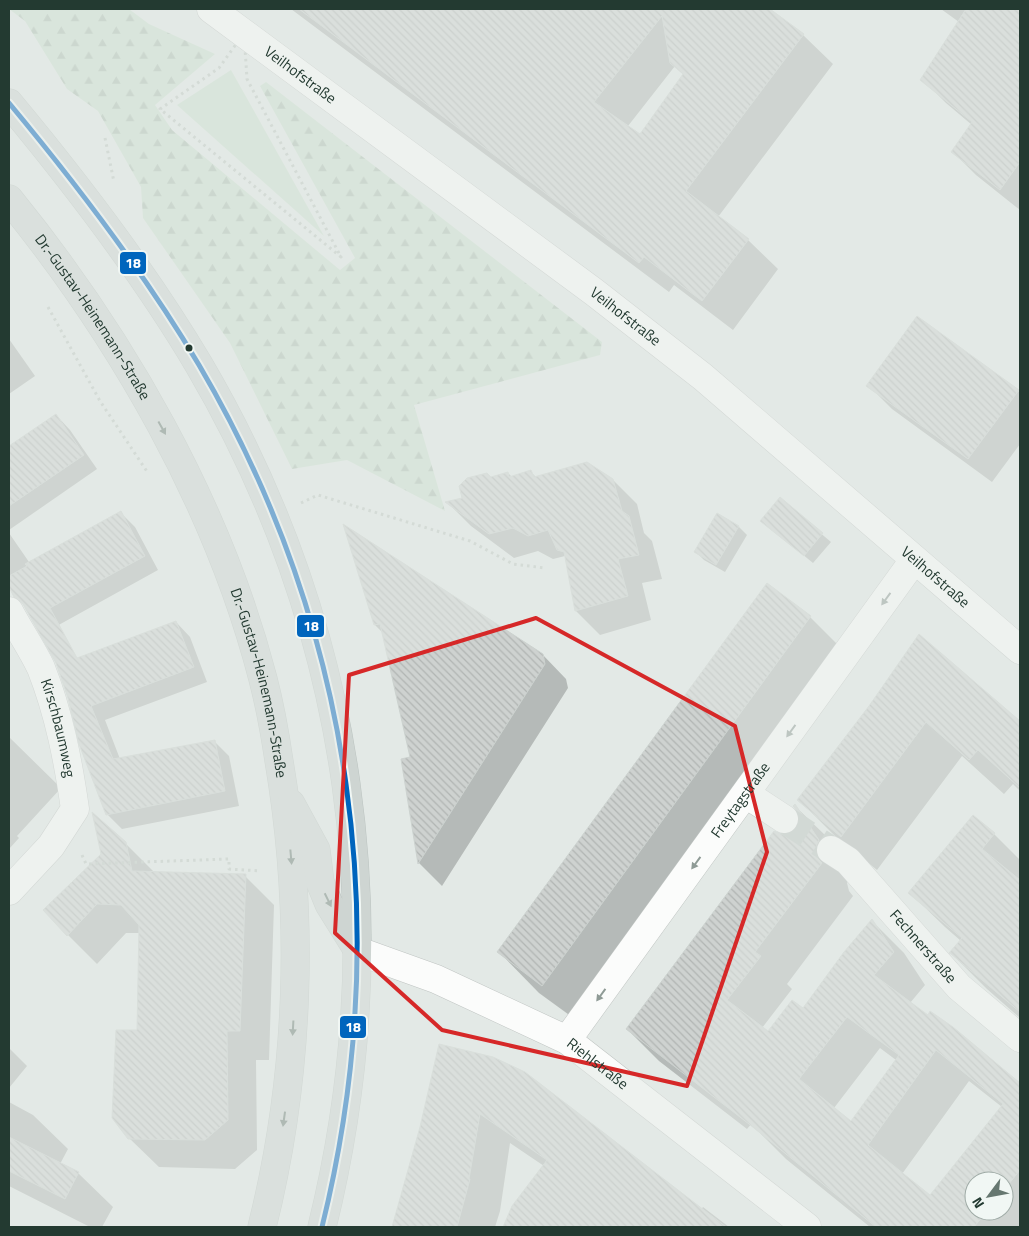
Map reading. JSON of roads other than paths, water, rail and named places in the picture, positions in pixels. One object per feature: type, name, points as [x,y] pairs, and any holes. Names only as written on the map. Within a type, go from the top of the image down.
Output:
[{"type":"main road","points":[[9,103],[79,188],[121,246],[200,367],[245,452],[275,519],[290,558],[317,642],[344,764],[355,853],[358,951],[353,1039],[344,1119],[322,1227]]},
{"type":"main road","name":"Dr.-Gustav-Heinemann-Straße","points":[[9,199],[71,282],[125,362],[168,438],[198,498],[237,594],[264,681],[284,791],[295,903],[296,956],[293,1028],[284,1121],[262,1227]]},
{"type":"main road","points":[[284,791],[316,850],[320,882],[330,904],[358,951]]},
{"type":"street","name":"Veilhofstraße","points":[[211,9],[586,286],[703,377],[1020,650]]},
{"type":"street","name":"Freytagstraße","points":[[568,1040],[914,560]]},
{"type":"street","name":"Kirschbaumweg","points":[[9,612],[40,666],[59,720],[70,769],[75,809],[51,846],[9,891]]},
{"type":"street","points":[[746,794],[784,819]]},
{"type":"street","name":"Fechnerstraße","points":[[831,850],[848,862],[959,987],[1020,1038]]},
{"type":"street","name":"Riehlstraße","points":[[358,951],[436,979],[568,1040],[807,1227]]},
{"type":"tunnel","points":[[784,819],[831,850]]}]
